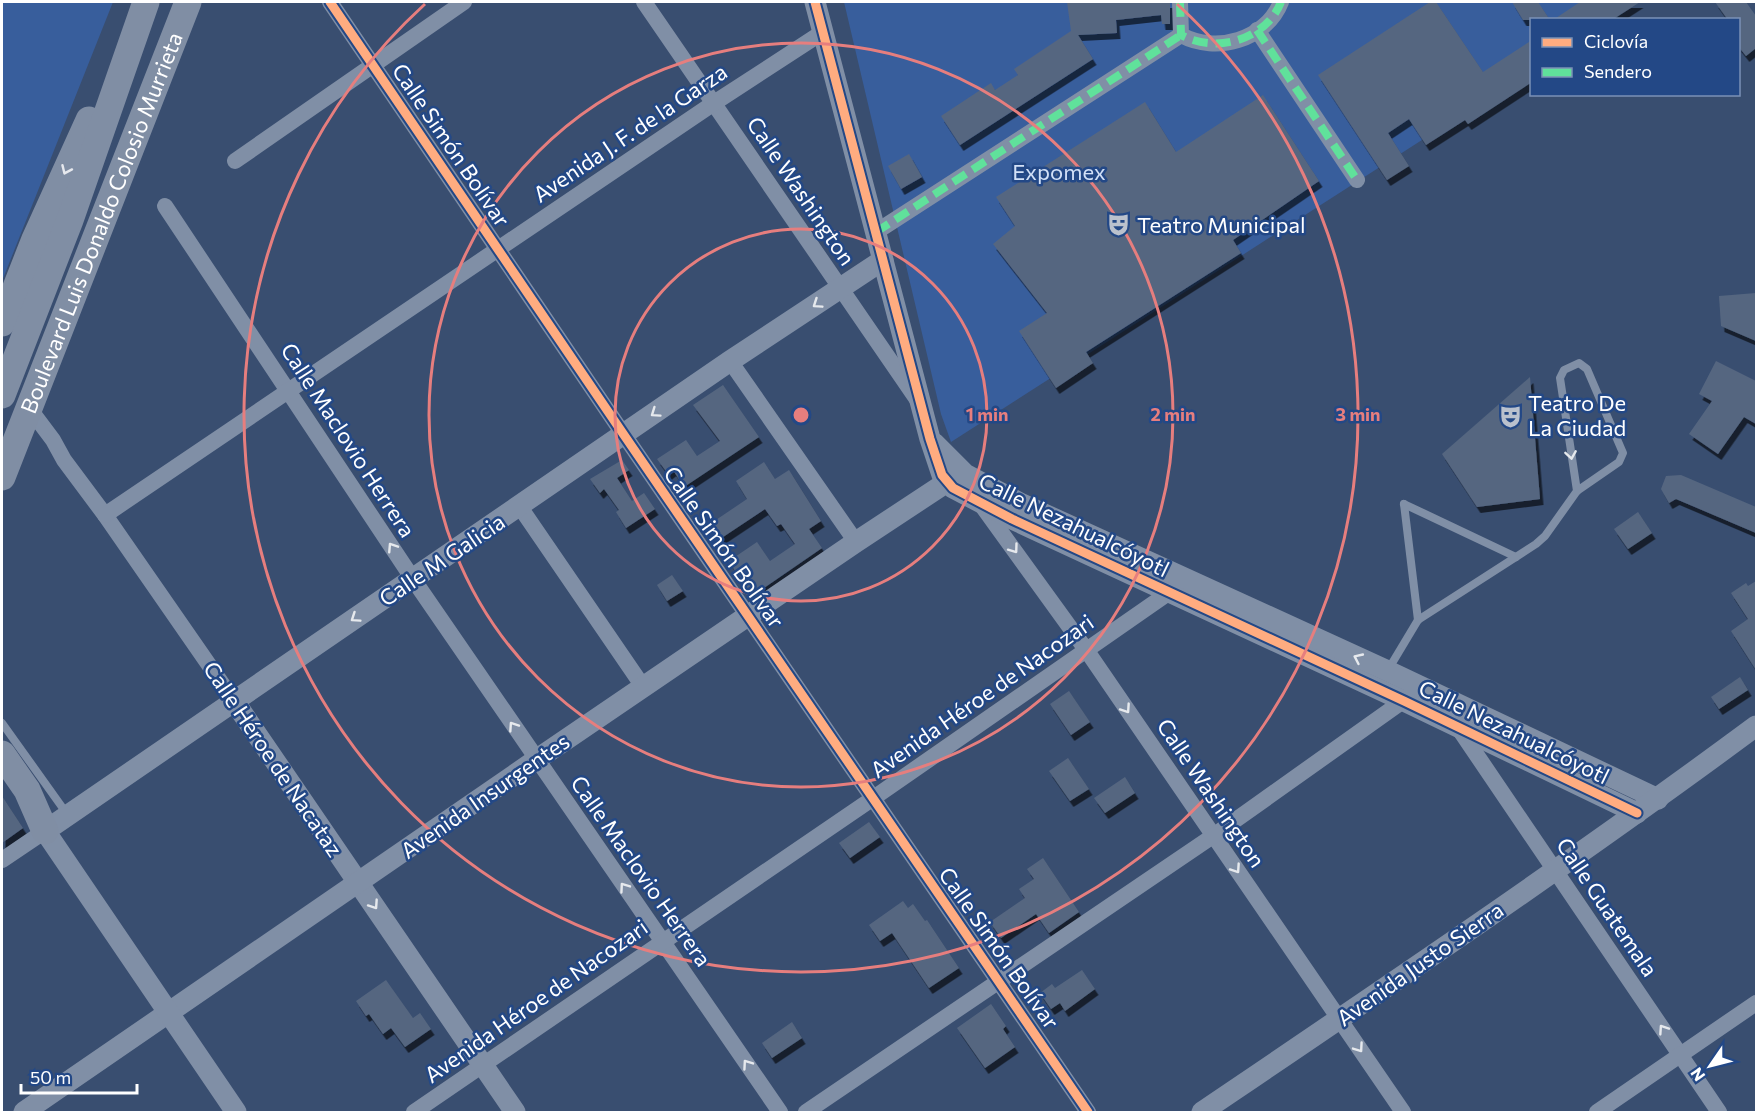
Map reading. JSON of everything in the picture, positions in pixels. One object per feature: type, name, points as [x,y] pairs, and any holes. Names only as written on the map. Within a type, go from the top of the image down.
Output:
[{"type":"highway","points":[[2,434],[78,222],[144,2]]},
{"type":"highway","name":"Boulevard Luis Donaldo Colosio Murrieta","points":[[2,323],[35,239],[144,2]]},
{"type":"highway","name":"Boulevard Luis Donaldo Colosio Murrieta","points":[[2,477],[188,2]]},
{"type":"highway","points":[[2,395],[78,222],[176,32]]},
{"type":"highway","points":[[2,754],[45,831]]},
{"type":"highway","points":[[2,774],[22,793]]},
{"type":"street","name":"Calle Simón Bolívar","points":[[330,2],[1088,1113]]},
{"type":"street","points":[[235,161],[464,2]]},
{"type":"street","name":"Calle Washington","points":[[644,2],[921,406]]},
{"type":"street","name":"Calle Nezahualcóyotl","points":[[815,2],[930,439],[947,482]]},
{"type":"street","points":[[1180,2],[1181,35]]},
{"type":"street","points":[[1181,35],[1199,42],[1220,44],[1239,40],[1257,30],[1272,17],[1281,2]]},
{"type":"street","points":[[1257,30],[1357,180]]},
{"type":"street","name":"Avenida J. F. de la Garza","points":[[105,515],[714,103],[823,32]]},
{"type":"street","points":[[876,232],[1181,35]]},
{"type":"street","name":"Calle Maclovio Herrera","points":[[165,206],[413,579],[780,1113]]},
{"type":"street","name":"Calle M Galicia","points":[[2,860],[730,361],[883,260]]},
{"type":"street","points":[[730,361],[856,542]]},
{"type":"street","name":"Calle Héroe de Nacataz","points":[[29,408],[234,701],[515,1113]]},
{"type":"street","name":"Calle Nezahualcóyotl","points":[[930,439],[983,494],[1012,519],[1169,592],[1382,680],[1431,692],[1658,799]]},
{"type":"street","points":[[947,482],[983,494]]},
{"type":"street","name":"Avenida Insurgentes","points":[[24,1113],[536,760],[947,482]]},
{"type":"street","name":"Calle Washington","points":[[983,494],[1087,651],[1403,1113]]},
{"type":"street","name":"Calle Nezahualcóyotl","points":[[983,494],[1020,503],[1188,579],[1382,680],[1404,701],[1637,813]]},
{"type":"street","points":[[520,507],[644,688]]},
{"type":"street","name":"Avenida Héroe de Nacozari","points":[[414,1113],[1087,651],[1188,579]]},
{"type":"street","points":[[806,1113],[1213,836],[1404,701],[1431,692]]},
{"type":"street","name":"Calle Guatemala","points":[[1431,692],[1458,727],[1719,1113]]},
{"type":"street","name":"Avenida Justo Sierra","points":[[1202,1113],[1555,871],[1658,799],[1756,726]]},
{"type":"street","points":[[45,831],[236,1113]]},
{"type":"street","points":[[1597,1113],[1756,1003]]},
{"type":"lane","points":[[1382,680],[1418,620],[1536,544],[1545,536],[1577,491],[1619,462],[1623,453],[1587,369],[1579,363],[1564,370],[1560,378],[1577,491]]},
{"type":"lane","points":[[1418,620],[1404,504],[1516,557]]},
{"type":"lane","points":[[2,723],[67,815]]},
{"type":"green space","points":[[2,2],[113,2],[2,281]]},
{"type":"green space","name":"Expomex","points":[[844,2],[1638,2],[1612,18],[1530,18],[1530,71],[951,442],[941,414]]},
{"type":"building","points":[[1067,2],[1170,2],[1170,24],[1162,24],[1161,15],[1116,20],[1117,33],[1078,35],[1093,59],[960,145],[941,116],[991,83],[995,90],[1018,75],[1014,69],[1071,31]]},
{"type":"building","points":[[1430,2],[1436,2],[1483,72],[1530,41],[1530,83],[1468,124],[1465,120],[1426,145],[1409,119],[1388,133],[1409,166],[1387,180],[1318,75]]},
{"type":"building","points":[[1512,2],[1538,2],[1549,18],[1530,18],[1530,20],[1523,20]]},
{"type":"building","points":[[1580,2],[1640,2],[1615,18],[1556,18]]},
{"type":"building","points":[[1715,2],[1746,2],[1756,16],[1756,48],[1746,56],[1740,48],[1740,18],[1727,18]]},
{"type":"building","name":"Teatro Municipal","points":[[1263,95],[1319,181],[1233,240],[1241,253],[1086,352],[1093,363],[1056,388],[1019,331],[1047,313],[993,244],[1015,226],[996,197],[1145,102],[1176,152]]},
{"type":"building","points":[[909,154],[922,177],[901,189],[888,166]]},
{"type":"building","points":[[1756,293],[1756,341],[1721,326],[1719,296]]},
{"type":"building","points":[[1716,361],[1756,381],[1756,424],[1744,417],[1718,454],[1689,434],[1712,401],[1699,394]]},
{"type":"building","name":"Teatro De La Ciudad","points":[[1530,377],[1540,499],[1477,507],[1442,454]]},
{"type":"building","points":[[723,385],[759,437],[684,487],[673,470],[668,474],[657,459],[686,440],[697,456],[720,441],[693,405]]},
{"type":"building","points":[[622,460],[629,470],[617,478],[632,501],[644,493],[655,509],[626,528],[616,512],[619,510],[604,489],[600,493],[590,479]]},
{"type":"building","points":[[764,462],[775,479],[789,470],[821,521],[809,529],[822,548],[751,597],[729,561],[757,542],[770,561],[795,544],[781,524],[777,526],[765,509],[720,539],[710,524],[747,499],[736,481]]},
{"type":"building","points":[[1681,475],[1756,507],[1756,533],[1676,499],[1669,503],[1661,489],[1666,476]]},
{"type":"building","points":[[1638,512],[1652,533],[1628,549],[1614,529]]},
{"type":"building","points":[[672,575],[683,591],[667,601],[657,585]]},
{"type":"building","points":[[1756,581],[1756,670],[1731,631],[1748,619],[1731,593],[1746,583],[1748,586]]},
{"type":"building","points":[[1740,677],[1748,690],[1719,709],[1711,697]]},
{"type":"building","points":[[1069,691],[1090,722],[1071,735],[1050,704]]},
{"type":"building","points":[[1068,758],[1089,789],[1070,801],[1049,771]]},
{"type":"building","points":[[1125,777],[1135,793],[1105,813],[1094,798]]},
{"type":"building","points":[[2,796],[23,828],[2,843]]},
{"type":"building","points":[[869,822],[880,837],[850,858],[839,843]]},
{"type":"building","points":[[1043,858],[1079,912],[1049,933],[1036,914],[1001,938],[990,922],[1025,898],[1019,889],[1034,879],[1027,869]]},
{"type":"building","points":[[903,901],[908,908],[913,904],[925,921],[927,920],[959,968],[929,988],[892,933],[880,941],[869,925]]},
{"type":"building","points":[[1082,970],[1095,989],[1065,1011],[1060,1003],[1051,1009],[1040,993],[1052,984],[1055,988]]},
{"type":"building","points":[[386,980],[413,1018],[420,1013],[431,1029],[405,1047],[391,1028],[383,1034],[369,1014],[366,1016],[356,1001]]},
{"type":"building","points":[[991,1004],[1006,1026],[1003,1029],[1015,1047],[985,1068],[957,1028]]},
{"type":"building","points":[[792,1022],[802,1038],[772,1058],[762,1043]]},
{"type":"marked path","points":[[1180,2],[1181,35],[1195,41],[1209,43],[1224,43],[1252,34],[1274,15],[1281,2]]},
{"type":"marked path","points":[[1257,30],[1357,180]]},
{"type":"marked path","points":[[876,232],[1181,35]]},
{"type":"cycle path","points":[[330,2],[1088,1112]]},
{"type":"cycle path","points":[[815,2],[930,439],[942,475],[953,488],[1012,519],[1404,701],[1637,813]]},
{"type":"place","name":"Teatro Municipal","points":[[1119,225]]},
{"type":"place","name":"Teatro De La Ciudad","points":[[1510,416]]}]
